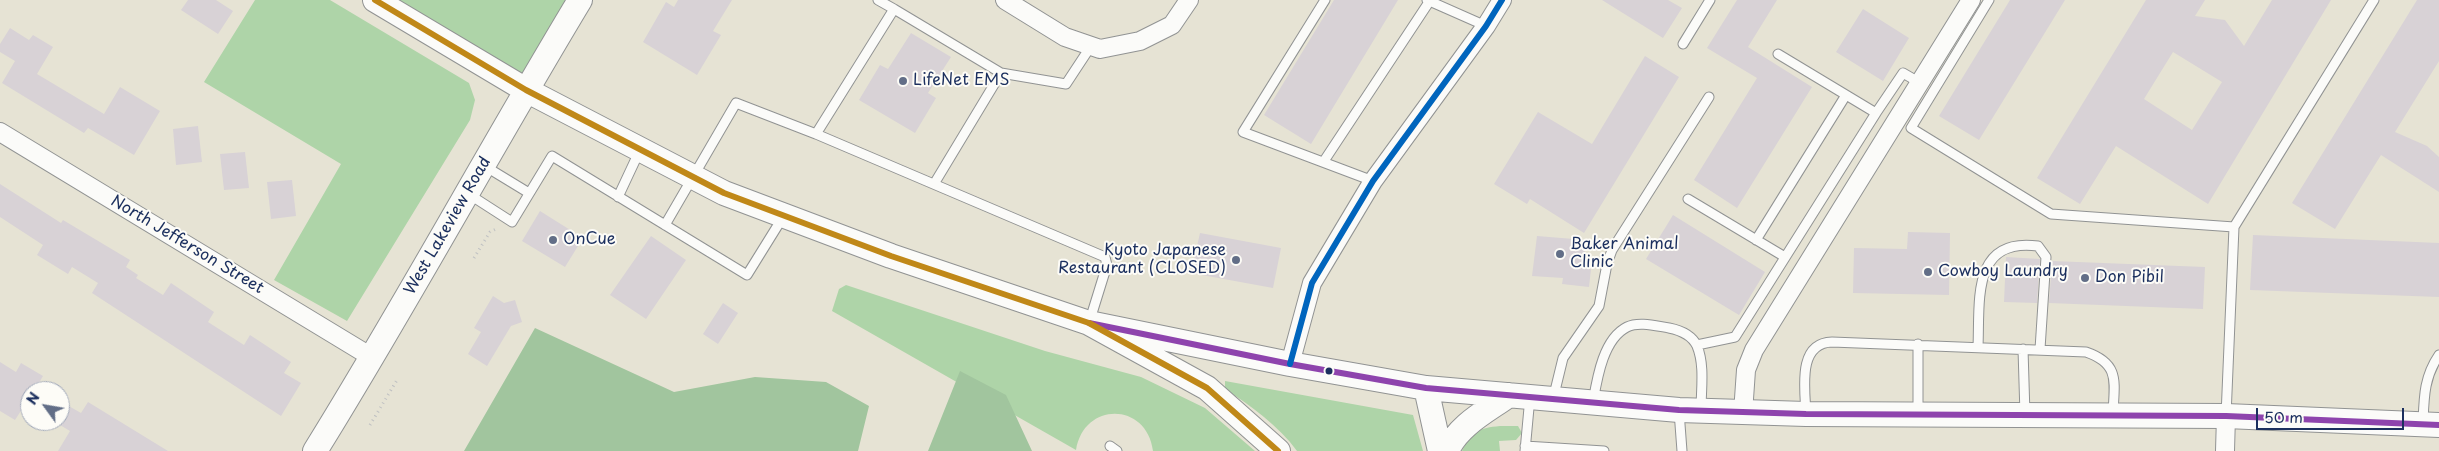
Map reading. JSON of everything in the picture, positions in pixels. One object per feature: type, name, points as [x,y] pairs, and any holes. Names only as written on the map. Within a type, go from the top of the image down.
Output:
[{"type":"main road","points":[[375,0],[526,90],[724,193],[891,256],[1089,323],[1290,364],[1426,388],[1690,411],[1806,414],[2226,416],[2431,425]]},
{"type":"main road","name":"West Lakeview Road","points":[[315,451],[373,358],[483,164],[580,0]]},
{"type":"main road","points":[[1089,323],[1207,388],[1278,451]]},
{"type":"main road","points":[[1426,388],[1440,451]]},
{"type":"main road","points":[[1447,451],[1452,440],[1464,427],[1520,396]]},
{"type":"street","points":[[1005,0],[1066,37],[1100,50],[1140,41],[1172,25],[1189,0]]},
{"type":"street","points":[[1290,364],[1312,283],[1372,181],[1486,26],[1502,0]]},
{"type":"street","points":[[1743,413],[1746,370],[1754,350],[1926,87],[1971,0]]},
{"type":"street","name":"North Jefferson Street","points":[[0,132],[373,358]]},
{"type":"street","points":[[2225,451],[2226,416]]},
{"type":"lane","points":[[878,0],[1001,73],[1066,84],[1091,46]]},
{"type":"lane","points":[[1325,0],[1244,132],[1324,161],[1372,181]]},
{"type":"lane","points":[[1683,44],[1710,0]]},
{"type":"lane","points":[[1989,0],[1926,87],[1911,128],[2051,214],[2234,227]]},
{"type":"lane","points":[[2226,416],[2234,227],[2374,0]]},
{"type":"lane","points":[[1324,161],[1428,1],[1486,26]]},
{"type":"lane","points":[[816,134],[894,9]]},
{"type":"lane","points":[[1778,54],[1876,113]]},
{"type":"lane","points":[[934,184],[1001,73]]},
{"type":"lane","points":[[1697,345],[1735,337],[1903,73],[1926,87]]},
{"type":"lane","points":[[1756,240],[1846,95]]},
{"type":"lane","points":[[1553,399],[1563,358],[1599,306],[1606,264],[1612,250],[1709,97]]},
{"type":"lane","points":[[665,225],[736,103],[816,134],[1105,257],[1108,264],[1089,323]]},
{"type":"lane","points":[[618,196],[640,150]]},
{"type":"lane","points":[[467,193],[512,222],[552,156],[747,276],[784,216]]},
{"type":"lane","points":[[483,164],[530,193]]},
{"type":"lane","points":[[1688,199],[1785,257]]},
{"type":"lane","points":[[1978,347],[1982,276],[1990,262],[2001,251],[2021,244],[2038,246],[2046,257],[2040,349]]},
{"type":"lane","points":[[1593,402],[1600,365],[1616,337],[1627,327],[1646,325],[1678,330],[1690,336],[1697,345],[1701,367],[1682,451]]},
{"type":"lane","points":[[1806,414],[1804,379],[1807,361],[1813,349],[1821,342],[1918,344],[2086,352],[2097,356],[2110,366],[2114,377],[2112,415]]},
{"type":"lane","points":[[1918,344],[1918,415]]},
{"type":"lane","points":[[2023,349],[2025,415]]},
{"type":"lane","points":[[2431,425],[2424,385],[2431,367],[2439,355]]},
{"type":"lane","points":[[1520,396],[1525,448],[1604,451]]},
{"type":"path","points":[[474,258],[490,232],[512,222]]},
{"type":"path","points":[[370,425],[397,380]]},
{"type":"green space","points":[[255,0],[330,0],[469,83],[475,100],[470,120],[347,321],[274,280],[341,164],[204,82]]},
{"type":"green space","points":[[383,0],[578,0],[525,87]]},
{"type":"green space","points":[[846,285],[1045,351],[1141,377],[1205,408],[1255,451],[1153,451],[1148,435],[1140,423],[1128,416],[1115,414],[1102,416],[1091,423],[1081,434],[1076,450],[832,311],[839,289]]},
{"type":"green space","points":[[535,328],[674,392],[755,377],[826,382],[869,406],[858,451],[464,451]]},
{"type":"green space","points":[[960,371],[1006,395],[1032,451],[928,451]]},
{"type":"green space","points":[[1225,381],[1413,415],[1423,451],[1297,451],[1273,425],[1225,389]]},
{"type":"green space","points":[[1500,426],[1518,426],[1522,433],[1516,440],[1499,441],[1500,451],[1462,451],[1469,439],[1477,432]]},
{"type":"building","points":[[188,0],[216,0],[233,11],[218,34],[181,10]]},
{"type":"building","points":[[678,0],[732,0],[713,31],[721,35],[697,75],[643,42],[666,2],[674,7]]},
{"type":"building","points":[[1334,0],[1398,0],[1311,144],[1264,115]]},
{"type":"building","points":[[1602,0],[1668,0],[1682,8],[1663,38]]},
{"type":"building","points":[[1737,0],[1777,0],[1748,47],[1812,87],[1737,208],[1694,180],[1757,78],[1707,48]]},
{"type":"building","points":[[2010,0],[2065,0],[1979,140],[1939,116]]},
{"type":"building","points":[[2146,0],[2205,0],[2195,16],[2225,20],[2244,46],[2272,0],[2331,0],[2208,204],[2116,146],[2080,204],[2037,178]],"holes":[[[2173,52],[2222,82],[2192,130],[2144,99]]]},
{"type":"building","points":[[2417,0],[2439,0],[2439,61],[2395,132],[2427,146],[2439,157],[2439,192],[2381,155],[2335,229],[2292,203]]},
{"type":"building","points":[[1863,9],[1909,38],[1883,81],[1836,52]]},
{"type":"building","points":[[10,28],[29,40],[33,35],[53,47],[37,74],[104,114],[120,87],[160,111],[134,155],[88,128],[84,133],[2,83],[15,61],[0,52],[0,44]]},
{"type":"building","name":"LifeNet EMS","points":[[911,33],[951,57],[928,93],[936,98],[915,133],[859,100],[880,65],[888,69]]},
{"type":"building","points":[[1645,56],[1679,77],[1584,233],[1530,199],[1527,204],[1494,184],[1538,112],[1592,144]]},
{"type":"building","points":[[198,126],[202,162],[176,165],[173,129]]},
{"type":"building","points":[[245,152],[249,188],[224,190],[220,154]]},
{"type":"building","points":[[292,180],[296,216],[271,219],[267,182]]},
{"type":"building","points":[[0,184],[61,223],[63,220],[130,260],[126,267],[138,275],[136,278],[163,295],[171,283],[214,312],[208,322],[244,345],[250,335],[291,362],[284,373],[301,383],[281,416],[92,293],[98,283],[72,267],[68,274],[37,255],[43,245],[0,217]]},
{"type":"building","name":"OnCue","points":[[540,211],[583,238],[565,267],[522,241]]},
{"type":"building","points":[[1673,215],[1765,272],[1739,315],[1646,259]]},
{"type":"building","points":[[1908,232],[1950,233],[1949,295],[1853,293],[1854,248],[1907,249]]},
{"type":"building","name":"Kyoto Japanese Restaurant (CLOSED)","points":[[1200,233],[1281,248],[1273,288],[1191,273]]},
{"type":"building","points":[[2253,235],[2439,243],[2439,297],[2250,290]]},
{"type":"building","points":[[651,236],[686,260],[646,319],[610,295]]},
{"type":"building","name":"Baker Animal Clinic","points":[[1537,236],[1586,240],[1583,268],[1591,269],[1589,287],[1562,284],[1563,278],[1532,276]]},
{"type":"building","points":[[2006,257],[2040,259],[2037,303],[2004,302]]},
{"type":"building","points":[[2052,261],[2205,267],[2203,309],[2049,303]]},
{"type":"building","points":[[493,296],[504,303],[515,300],[522,322],[511,326],[487,366],[468,354],[481,332],[474,328]]},
{"type":"building","points":[[723,303],[738,313],[718,344],[703,334]]},
{"type":"building","points":[[0,362],[16,372],[21,363],[43,376],[40,381],[20,381],[20,412],[15,420],[0,411]]},
{"type":"building","points":[[88,402],[168,451],[58,451],[70,431],[70,407],[81,413]]},
{"type":"transit line","points":[[375,0],[526,90],[724,193],[891,256],[1089,323],[1207,388],[1278,451]]},
{"type":"transit line","points":[[1290,364],[1312,283],[1373,181],[1486,26],[1502,0]]},
{"type":"transit line","points":[[1089,323],[1290,364],[1426,388],[1679,410],[1806,414],[2226,416],[2439,425]]},
{"type":"place","name":"LifeNet EMS","points":[[903,81]]},
{"type":"place","name":"OnCue","points":[[553,240]]},
{"type":"place","name":"Baker Animal Clinic","points":[[1560,254]]},
{"type":"place","name":"Kyoto Japanese Restaurant (CLOSED)","points":[[1236,260]]},
{"type":"place","name":"Cowboy Laundry","points":[[1928,272]]},
{"type":"place","name":"Don Pibil","points":[[2085,278]]}]
